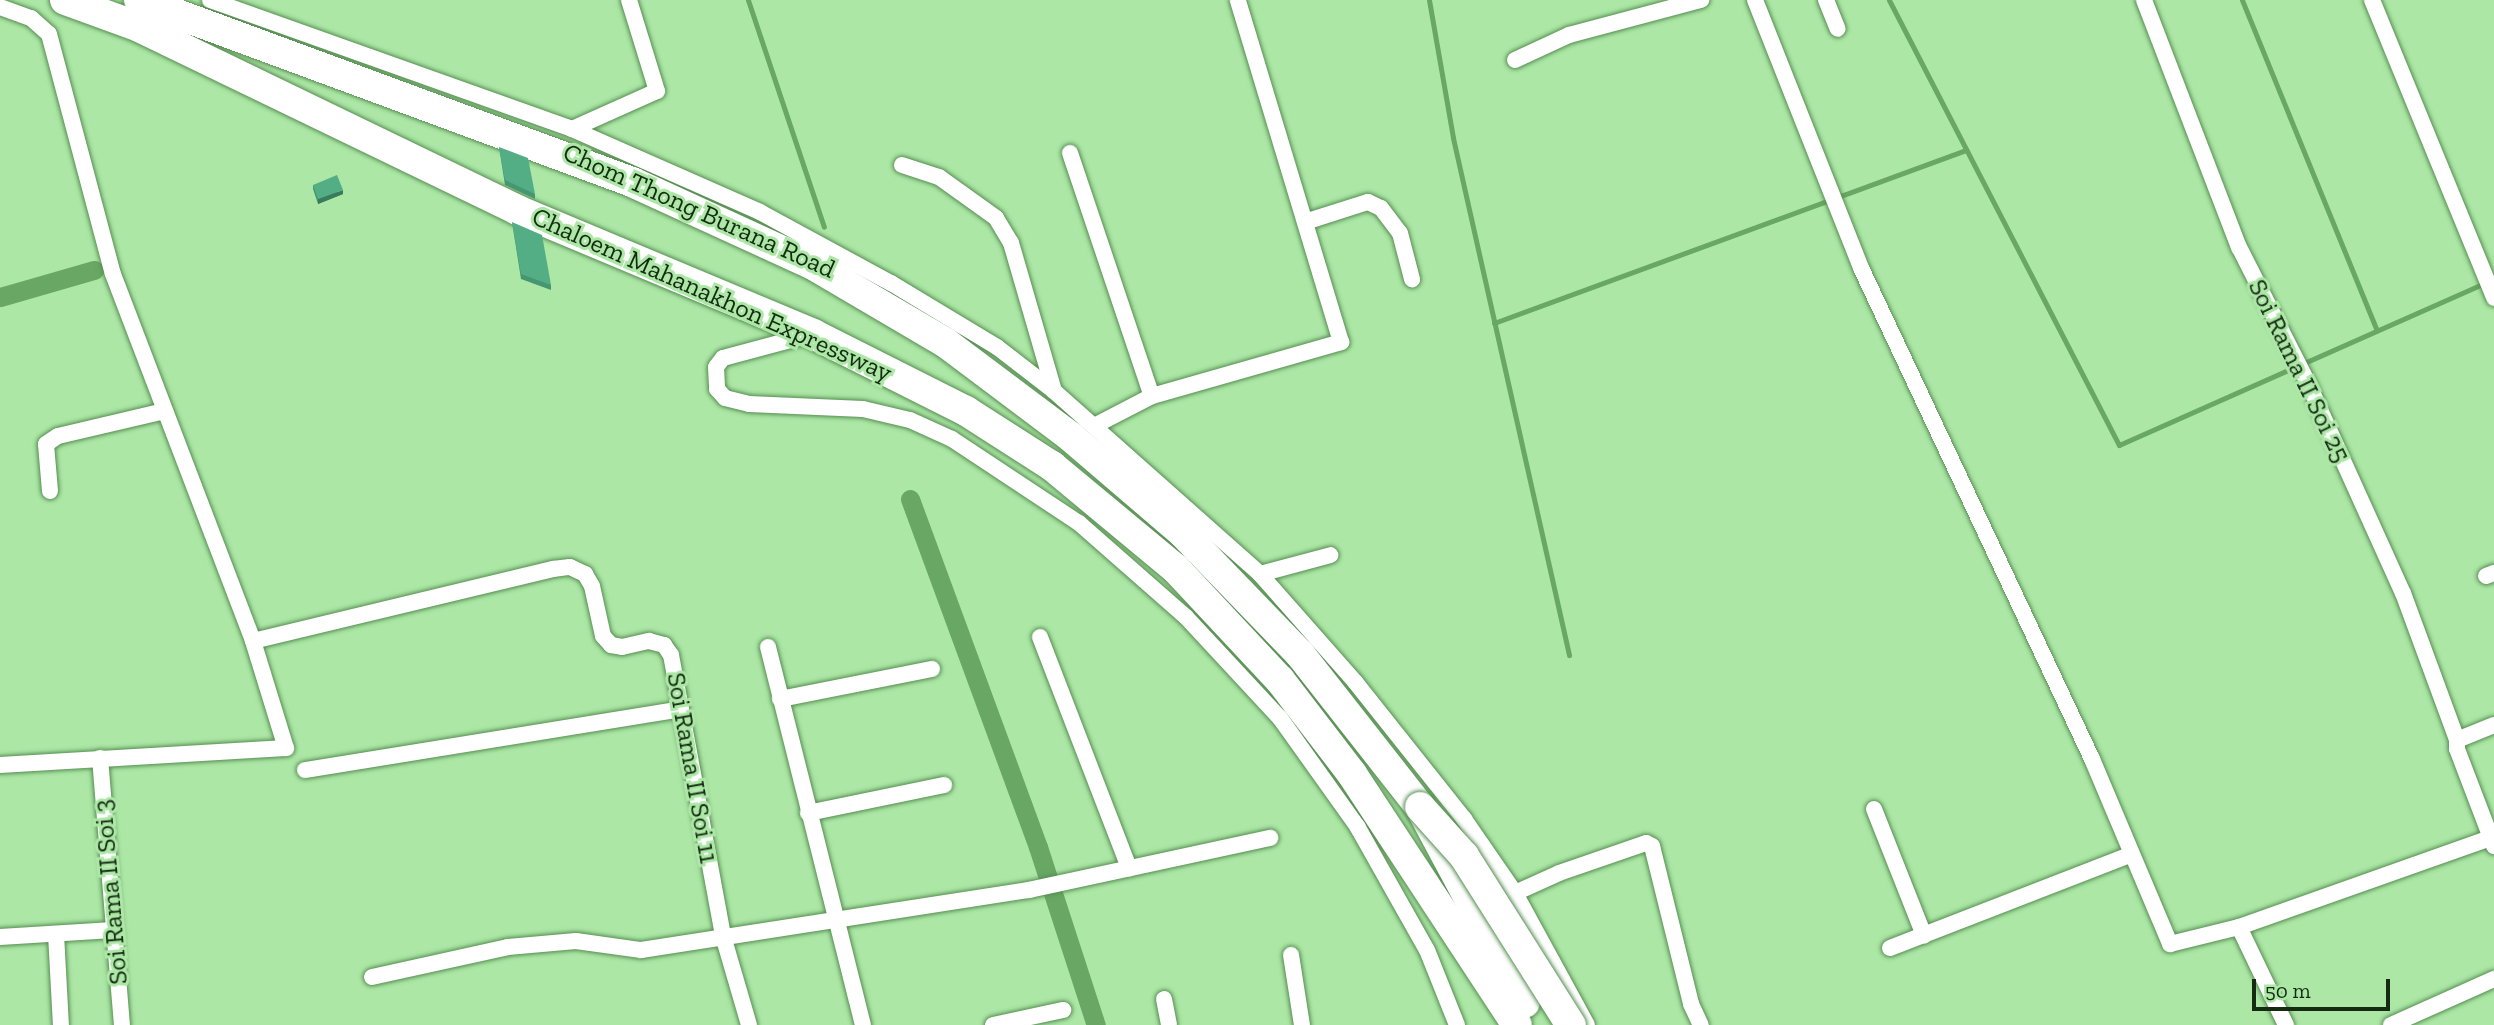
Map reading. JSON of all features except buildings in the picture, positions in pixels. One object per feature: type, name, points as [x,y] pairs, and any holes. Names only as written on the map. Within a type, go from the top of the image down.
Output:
[{"type":"highway","name":"Chaloem Mahanakhon Expressway","points":[[65,0],[139,27],[517,210],[813,334],[966,411],[1052,466],[1176,569],[1279,680],[1328,743],[1459,934]]},
{"type":"highway","points":[[139,0],[632,182],[813,265],[946,343],[1071,437],[1225,572],[1300,654],[1420,807],[1464,856],[1571,1025]]},
{"type":"highway","points":[[1420,807],[1537,1025]]},
{"type":"highway","points":[[1459,934],[1492,1025]]},
{"type":"highway","points":[[1459,934],[1517,1025]]},
{"type":"street","name":"Chom Thong Burana Road","points":[[157,0],[454,108],[706,209],[830,267],[939,332],[1046,409],[1161,505],[1282,621],[1378,734],[1427,798],[1562,1025]]},
{"type":"street","points":[[209,0],[572,129],[760,212],[891,282],[997,347],[1054,391],[1260,575],[1356,683],[1464,819],[1516,893],[1558,966],[1587,1025]]},
{"type":"street","points":[[572,129],[657,91],[629,0]]},
{"type":"street","points":[[1094,426],[1153,396],[1342,342],[1308,221],[1259,74],[1254,47],[1238,0]]},
{"type":"street","points":[[1515,60],[1569,35],[1701,0]]},
{"type":"street","points":[[1755,0],[1840,214],[1949,461],[2092,759],[2169,944],[2239,927],[2493,842]]},
{"type":"street","points":[[1826,0],[1838,29]]},
{"type":"street","name":"Soi Rama II Soi 25","points":[[2144,0],[2239,247],[2308,383],[2403,593],[2493,842]]},
{"type":"street","points":[[2372,0],[2494,298]]},
{"type":"street","points":[[0,7],[31,18],[49,34],[113,274],[253,641],[286,748],[0,765]]},
{"type":"street","points":[[1070,153],[1153,396]]},
{"type":"street","points":[[902,165],[939,177],[996,218],[1011,243],[1054,391]]},
{"type":"street","points":[[1308,221],[1368,202],[1381,208],[1400,233],[1412,279]]},
{"type":"street","points":[[813,334],[723,358],[716,367],[717,389],[725,398],[749,404],[863,409],[910,420],[952,439],[1088,531],[1186,617],[1280,718],[1357,826],[1427,950],[1457,1025]]},
{"type":"street","points":[[50,491],[46,444],[58,436],[166,411]]},
{"type":"street","points":[[1260,575],[1331,555]]},
{"type":"street","name":"Soi Rama II Soi 11","points":[[253,641],[570,567],[584,574],[592,586],[603,636],[611,645],[664,645],[671,655],[723,936],[749,1025]]},
{"type":"street","points":[[1040,637],[1129,869]]},
{"type":"street","points":[[768,647],[833,918],[863,1025]]},
{"type":"street","points":[[780,699],[932,669]]},
{"type":"street","points":[[304,770],[681,709]]},
{"type":"street","points":[[2457,740],[2494,725]]},
{"type":"street","name":"Soi Rama II Soi 3","points":[[100,758],[122,1025]]},
{"type":"street","points":[[808,813],[944,785]]},
{"type":"street","points":[[1874,809],[1924,935]]},
{"type":"street","points":[[372,977],[508,947],[576,941],[629,951],[1029,890],[1270,838]]},
{"type":"street","points":[[1516,893],[1559,873],[1646,843],[1653,846],[1691,1004],[1702,1025]]},
{"type":"street","points":[[1890,948],[2130,855]]},
{"type":"street","points":[[2239,927],[2286,1025]]},
{"type":"street","points":[[0,937],[114,930]]},
{"type":"street","points":[[55,934],[61,1025]]},
{"type":"street","points":[[1291,955],[1302,1025]]},
{"type":"street","points":[[2391,1025],[2494,979]]},
{"type":"street","points":[[1164,999],[1169,1025]]},
{"type":"street","points":[[993,1025],[1021,1022],[1063,1010]]},
{"type":"waterway","points":[[748,0],[824,227]]},
{"type":"waterway","points":[[1429,0],[1453,138],[1569,655]]},
{"type":"waterway","points":[[1889,0],[2119,445],[2485,283]]},
{"type":"waterway","points":[[2242,0],[2377,331]]},
{"type":"waterway","points":[[1494,323],[1966,150]]},
{"type":"waterway","points":[[0,297],[94,270]]},
{"type":"waterway","points":[[910,499],[1038,847],[1096,1025]]}]
